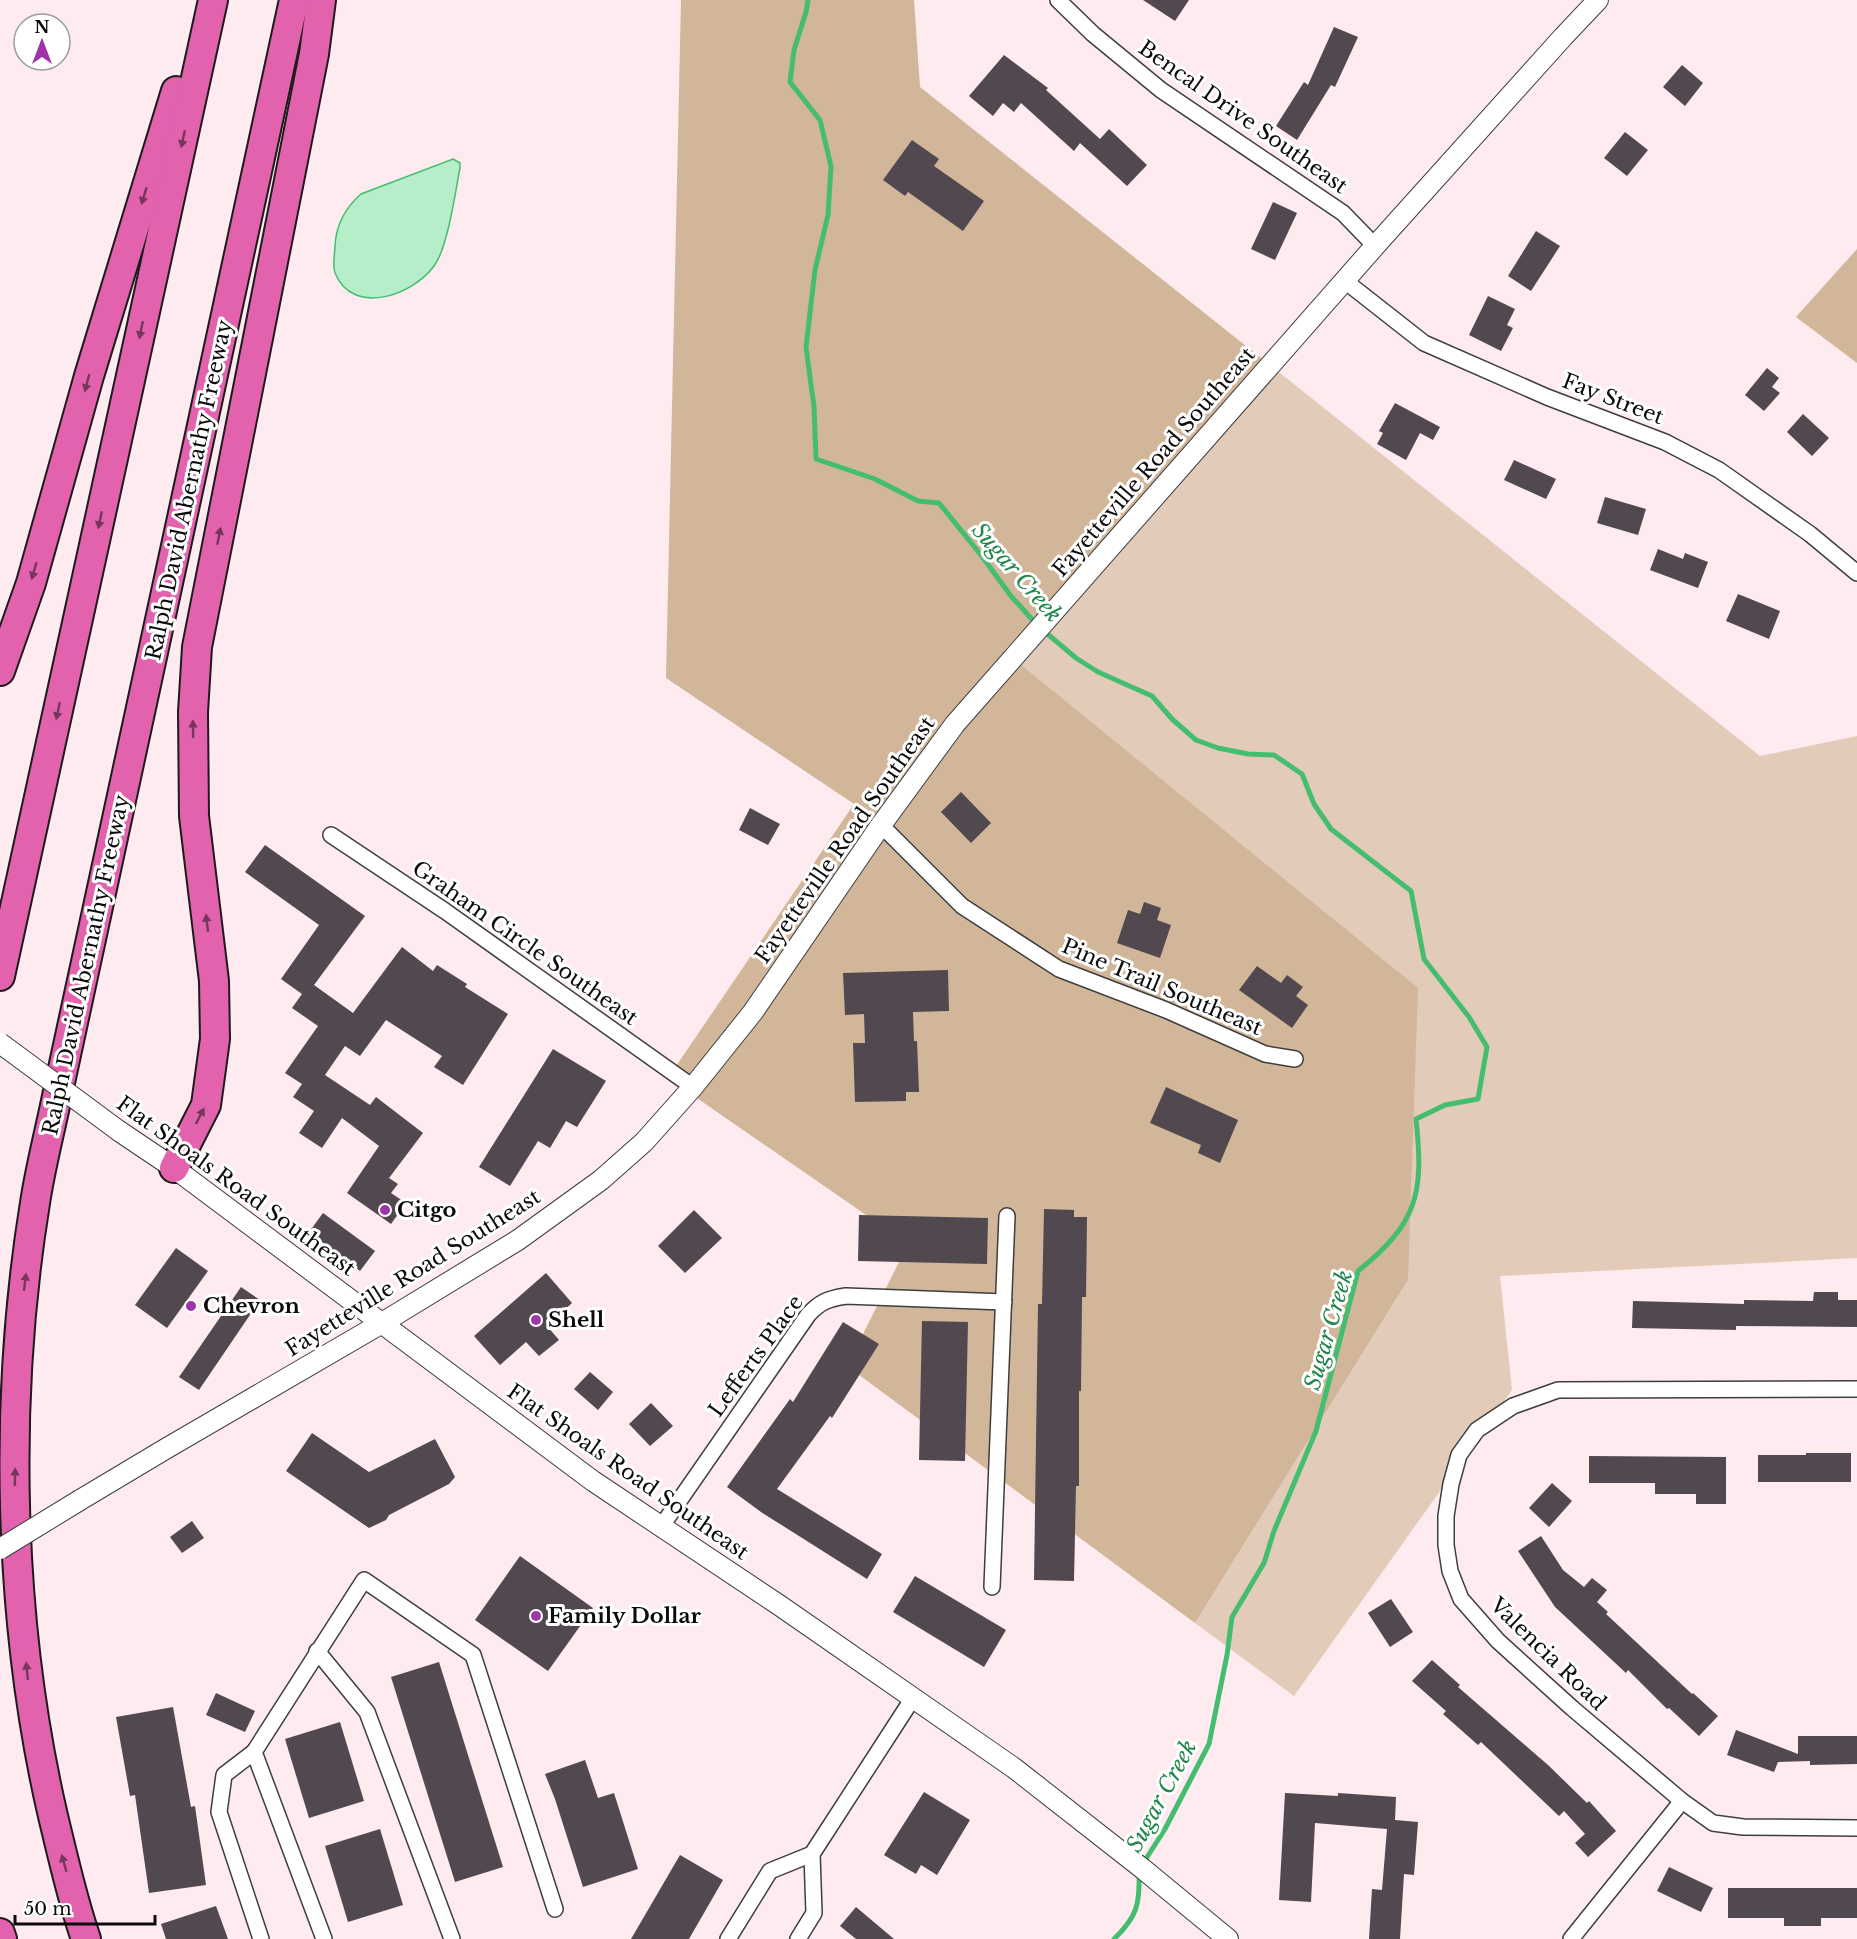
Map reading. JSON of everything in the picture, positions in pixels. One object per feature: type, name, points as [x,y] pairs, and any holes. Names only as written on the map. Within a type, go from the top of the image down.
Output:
[{"type":"highway","points":[[0,671],[31,583],[89,376],[204,0]]},
{"type":"highway","points":[[0,976],[213,0]]},
{"type":"highway","name":"Ralph David Abernathy Freeway","points":[[86,1939],[42,1770],[29,1691],[19,1587],[15,1479],[23,1294],[35,1203],[56,1101],[294,0]]},
{"type":"highway","points":[[174,1168],[206,1105],[215,1039],[214,981],[194,816],[193,712],[197,647],[314,54],[321,0]]},
{"type":"highway","points":[[0,1933],[2,1939]]},
{"type":"street","name":"Bencal Drive Southeast","points":[[1058,0],[1093,34],[1161,90],[1343,213],[1375,246]]},
{"type":"street","name":"Fayetteville Road Southeast","points":[[0,1549],[518,1240],[601,1180],[644,1142],[693,1087],[753,1012],[881,825],[955,724],[1375,246],[1598,0]]},
{"type":"street","name":"Fay Street","points":[[1345,281],[1424,344],[1547,397],[1665,442],[1719,470],[1810,534],[1857,573]]},
{"type":"street","name":"Pine Trail Southeast","points":[[881,825],[962,906],[1059,969],[1166,1010],[1265,1054],[1295,1059]]},
{"type":"street","name":"Graham Circle Southeast","points":[[332,835],[445,911],[693,1087]]},
{"type":"street","name":"Flat Shoals Road Southeast","points":[[0,1043],[119,1131],[174,1168],[592,1481],[1014,1768],[1228,1939]]},
{"type":"street","points":[[992,1587],[1007,1216]]},
{"type":"street","name":"Lefferts Place","points":[[661,1527],[808,1316],[819,1304],[832,1298],[846,1296],[1004,1302]]},
{"type":"street","name":"Valencia Road","points":[[1857,1389],[1558,1390],[1513,1406],[1477,1430],[1459,1455],[1446,1515],[1446,1545],[1450,1571],[1461,1599],[1498,1641],[1682,1802],[1713,1823],[1743,1827],[1857,1828]]},
{"type":"street","points":[[261,1939],[219,1812],[224,1776],[254,1752],[364,1580],[473,1655],[555,1909]]},
{"type":"street","points":[[317,1651],[367,1712],[452,1939]]},
{"type":"street","points":[[798,1939],[814,1913],[812,1854],[913,1698]]},
{"type":"street","points":[[254,1752],[324,1939]]},
{"type":"street","points":[[1571,1939],[1682,1802]]},
{"type":"street","points":[[728,1939],[770,1871],[812,1854]]},
{"type":"shaded area","points":[[681,0],[914,0],[920,87],[1270,365],[1004,651],[1418,988],[1408,1280],[1195,1623],[847,1366],[908,1244],[668,1078],[854,804],[666,678]]},
{"type":"shaded area","points":[[453,159],[460,163],[460,168],[447,233],[434,266],[412,286],[383,297],[369,298],[355,295],[344,287],[335,273],[334,260],[337,231],[350,205],[361,194]]},
{"type":"shaded area","points":[[1857,249],[1857,363],[1796,317]]},
{"type":"shaded area","points":[[1270,365],[1760,756],[1857,736],[1857,1258],[1500,1276],[1512,1390],[1294,1696],[1195,1623],[1408,1280],[1004,651]]},
{"type":"building","points":[[1143,0],[1189,0],[1175,21]]},
{"type":"building","points":[[1334,27],[1358,37],[1335,87],[1331,85],[1297,140],[1276,126],[1304,82],[1308,85]]},
{"type":"building","points":[[1004,55],[1048,88],[1046,90],[1100,139],[1109,129],[1147,165],[1127,186],[1080,143],[1074,151],[1021,103],[1014,112],[1003,103],[993,116],[969,96]]},
{"type":"building","points":[[1682,65],[1703,83],[1685,106],[1663,87]]},
{"type":"building","points":[[1625,132],[1648,150],[1627,176],[1604,158]]},
{"type":"building","points":[[912,140],[939,159],[934,166],[984,201],[963,231],[908,192],[905,196],[883,180]]},
{"type":"building","points":[[1273,202],[1297,213],[1275,260],[1251,249]]},
{"type":"building","points":[[1536,231],[1560,246],[1531,291],[1508,276]]},
{"type":"building","points":[[1488,296],[1515,309],[1507,325],[1513,328],[1501,351],[1469,335]]},
{"type":"building","points":[[1767,368],[1779,378],[1772,387],[1780,393],[1764,411],[1745,395]]},
{"type":"building","points":[[1395,403],[1440,427],[1433,440],[1420,433],[1406,460],[1377,444],[1383,433],[1379,431]]},
{"type":"building","points":[[1803,414],[1829,438],[1812,456],[1787,432]]},
{"type":"building","points":[[1514,460],[1556,479],[1546,499],[1504,480]]},
{"type":"building","points":[[1605,497],[1646,509],[1638,535],[1597,523]]},
{"type":"building","points":[[1658,549],[1683,559],[1685,553],[1708,562],[1698,588],[1650,570]]},
{"type":"building","points":[[1738,594],[1780,611],[1769,639],[1726,621]]},
{"type":"building","points":[[961,792],[991,823],[971,843],[941,812]]},
{"type":"building","points":[[750,808],[780,824],[768,845],[739,830]]},
{"type":"building","points":[[265,845],[365,916],[314,985],[353,1013],[402,947],[433,971],[437,965],[467,984],[465,987],[508,1014],[463,1085],[434,1067],[442,1056],[386,1020],[360,1056],[345,1046],[325,1075],[370,1105],[376,1097],[423,1133],[389,1178],[398,1184],[391,1193],[406,1203],[391,1224],[347,1193],[379,1146],[342,1118],[322,1148],[299,1133],[314,1111],[293,1097],[302,1084],[285,1073],[318,1026],[292,1008],[302,994],[281,979],[319,925],[245,872]]},
{"type":"building","points":[[1144,902],[1161,908],[1157,920],[1171,925],[1160,958],[1117,943],[1128,910],[1140,914]]},
{"type":"building","points":[[1257,966],[1281,983],[1287,975],[1303,987],[1296,996],[1308,1005],[1292,1028],[1239,990]]},
{"type":"building","points":[[948,970],[949,1011],[913,1012],[914,1041],[917,1041],[919,1092],[906,1092],[906,1101],[855,1102],[853,1043],[865,1043],[864,1014],[845,1015],[843,973]]},
{"type":"building","points":[[553,1049],[606,1081],[577,1127],[566,1121],[550,1148],[538,1141],[510,1186],[479,1167]]},
{"type":"building","points":[[1166,1087],[1238,1120],[1220,1163],[1198,1153],[1201,1145],[1150,1123]]},
{"type":"building","points":[[1044,1209],[1074,1210],[1074,1217],[1087,1217],[1086,1297],[1082,1297],[1079,1486],[1076,1486],[1074,1581],[1034,1580],[1038,1304],[1042,1304]]},
{"type":"building","points":[[694,1210],[722,1238],[685,1273],[658,1246]]},
{"type":"building","points":[[323,1213],[375,1251],[360,1271],[309,1232]]},
{"type":"building","points":[[859,1215],[988,1218],[987,1264],[858,1261]]},
{"type":"building","points":[[176,1248],[208,1271],[167,1328],[135,1305]]},
{"type":"building","points":[[546,1273],[572,1303],[547,1326],[559,1340],[539,1356],[526,1342],[500,1365],[474,1336]]},
{"type":"building","points":[[241,1287],[260,1300],[199,1390],[179,1377]]},
{"type":"building","points":[[1814,1292],[1838,1292],[1838,1300],[1857,1300],[1857,1327],[1736,1326],[1736,1330],[1632,1328],[1633,1301],[1744,1304],[1744,1300],[1813,1301]]},
{"type":"building","points":[[922,1321],[968,1322],[965,1461],[919,1460]]},
{"type":"building","points":[[843,1322],[879,1344],[832,1418],[830,1416],[777,1489],[882,1554],[867,1579],[761,1512],[727,1487],[790,1399],[793,1402]]},
{"type":"building","points":[[590,1372],[613,1392],[598,1410],[574,1389]]},
{"type":"building","points":[[651,1403],[673,1426],[650,1446],[629,1424]]},
{"type":"building","points":[[312,1433],[369,1472],[435,1439],[455,1477],[449,1484],[369,1528],[286,1471]]},
{"type":"building","points":[[1806,1453],[1851,1453],[1851,1482],[1758,1482],[1758,1455],[1806,1455]]},
{"type":"building","points":[[1589,1456],[1726,1457],[1726,1504],[1696,1504],[1696,1494],[1655,1494],[1655,1483],[1589,1483]]},
{"type":"building","points":[[1552,1483],[1572,1501],[1549,1527],[1529,1508]]},
{"type":"building","points":[[192,1521],[204,1538],[182,1553],[170,1537]]},
{"type":"building","points":[[1541,1536],[1563,1570],[1584,1587],[1592,1578],[1607,1590],[1597,1602],[1608,1612],[1606,1614],[1718,1716],[1699,1736],[1555,1607],[1518,1551]]},
{"type":"building","points":[[520,1556],[593,1608],[548,1671],[475,1620]]},
{"type":"building","points":[[915,1576],[1006,1630],[984,1667],[893,1612]]},
{"type":"building","points":[[1391,1599],[1413,1632],[1390,1647],[1368,1613]]},
{"type":"building","points":[[1432,1660],[1460,1685],[1458,1687],[1548,1765],[1587,1803],[1589,1801],[1616,1831],[1588,1857],[1575,1843],[1585,1834],[1564,1811],[1559,1816],[1481,1742],[1478,1745],[1443,1714],[1446,1711],[1412,1681]]},
{"type":"building","points":[[439,1662],[503,1867],[455,1882],[391,1677]]},
{"type":"building","points":[[216,1693],[255,1711],[245,1732],[206,1715]]},
{"type":"building","points":[[173,1707],[191,1807],[195,1806],[206,1885],[149,1893],[135,1795],[130,1796],[116,1717]]},
{"type":"building","points":[[340,1722],[364,1801],[309,1818],[285,1739]]},
{"type":"building","points":[[1736,1730],[1798,1754],[1798,1736],[1857,1736],[1857,1764],[1810,1765],[1810,1761],[1778,1762],[1774,1772],[1727,1755]]},
{"type":"building","points":[[585,1760],[598,1798],[614,1793],[638,1869],[583,1887],[545,1774]]},
{"type":"building","points":[[924,1792],[970,1820],[937,1875],[921,1865],[916,1874],[884,1855]]},
{"type":"building","points":[[1285,1793],[1338,1796],[1338,1793],[1396,1797],[1395,1820],[1418,1822],[1414,1875],[1404,1874],[1400,1939],[1369,1939],[1372,1889],[1382,1890],[1387,1829],[1315,1823],[1311,1902],[1279,1900]]},
{"type":"building","points":[[380,1829],[403,1905],[348,1922],[325,1846]]},
{"type":"building","points":[[680,1855],[723,1880],[689,1939],[631,1939]]},
{"type":"building","points":[[1669,1867],[1713,1888],[1701,1912],[1657,1891]]},
{"type":"building","points":[[1728,1888],[1857,1888],[1857,1918],[1821,1918],[1821,1926],[1784,1926],[1784,1918],[1728,1918]]},
{"type":"building","points":[[216,1906],[228,1939],[166,1939],[161,1924]]},
{"type":"building","points":[[856,1907],[894,1939],[856,1939],[840,1926]]},
{"type":"waterway","name":"Sugar Creek","points":[[808,0],[794,50],[790,82],[820,120],[831,166],[828,215],[815,270],[806,347],[814,407],[816,459],[875,479],[918,501],[939,503],[1011,596],[1037,625]]},
{"type":"waterway","name":"Sugar Creek","points":[[1044,631],[1076,658],[1098,672],[1152,696],[1172,719],[1196,740],[1218,748],[1248,754],[1274,755],[1302,774],[1314,804],[1331,829],[1411,891],[1424,959],[1469,1017],[1487,1047],[1478,1099],[1445,1105],[1416,1119],[1419,1167],[1412,1205],[1394,1237],[1358,1271],[1316,1431],[1274,1531],[1264,1563],[1232,1617],[1227,1655],[1209,1744],[1165,1829],[1142,1865]]},
{"type":"waterway","name":"Sugar Creek","points":[[1114,1939],[1128,1924],[1138,1902],[1139,1873]]},
{"type":"place","name":"Citgo","points":[[385,1210]]},
{"type":"place","name":"Chevron","points":[[191,1306]]},
{"type":"place","name":"Shell","points":[[536,1320]]},
{"type":"place","name":"Family Dollar","points":[[536,1616]]}]
